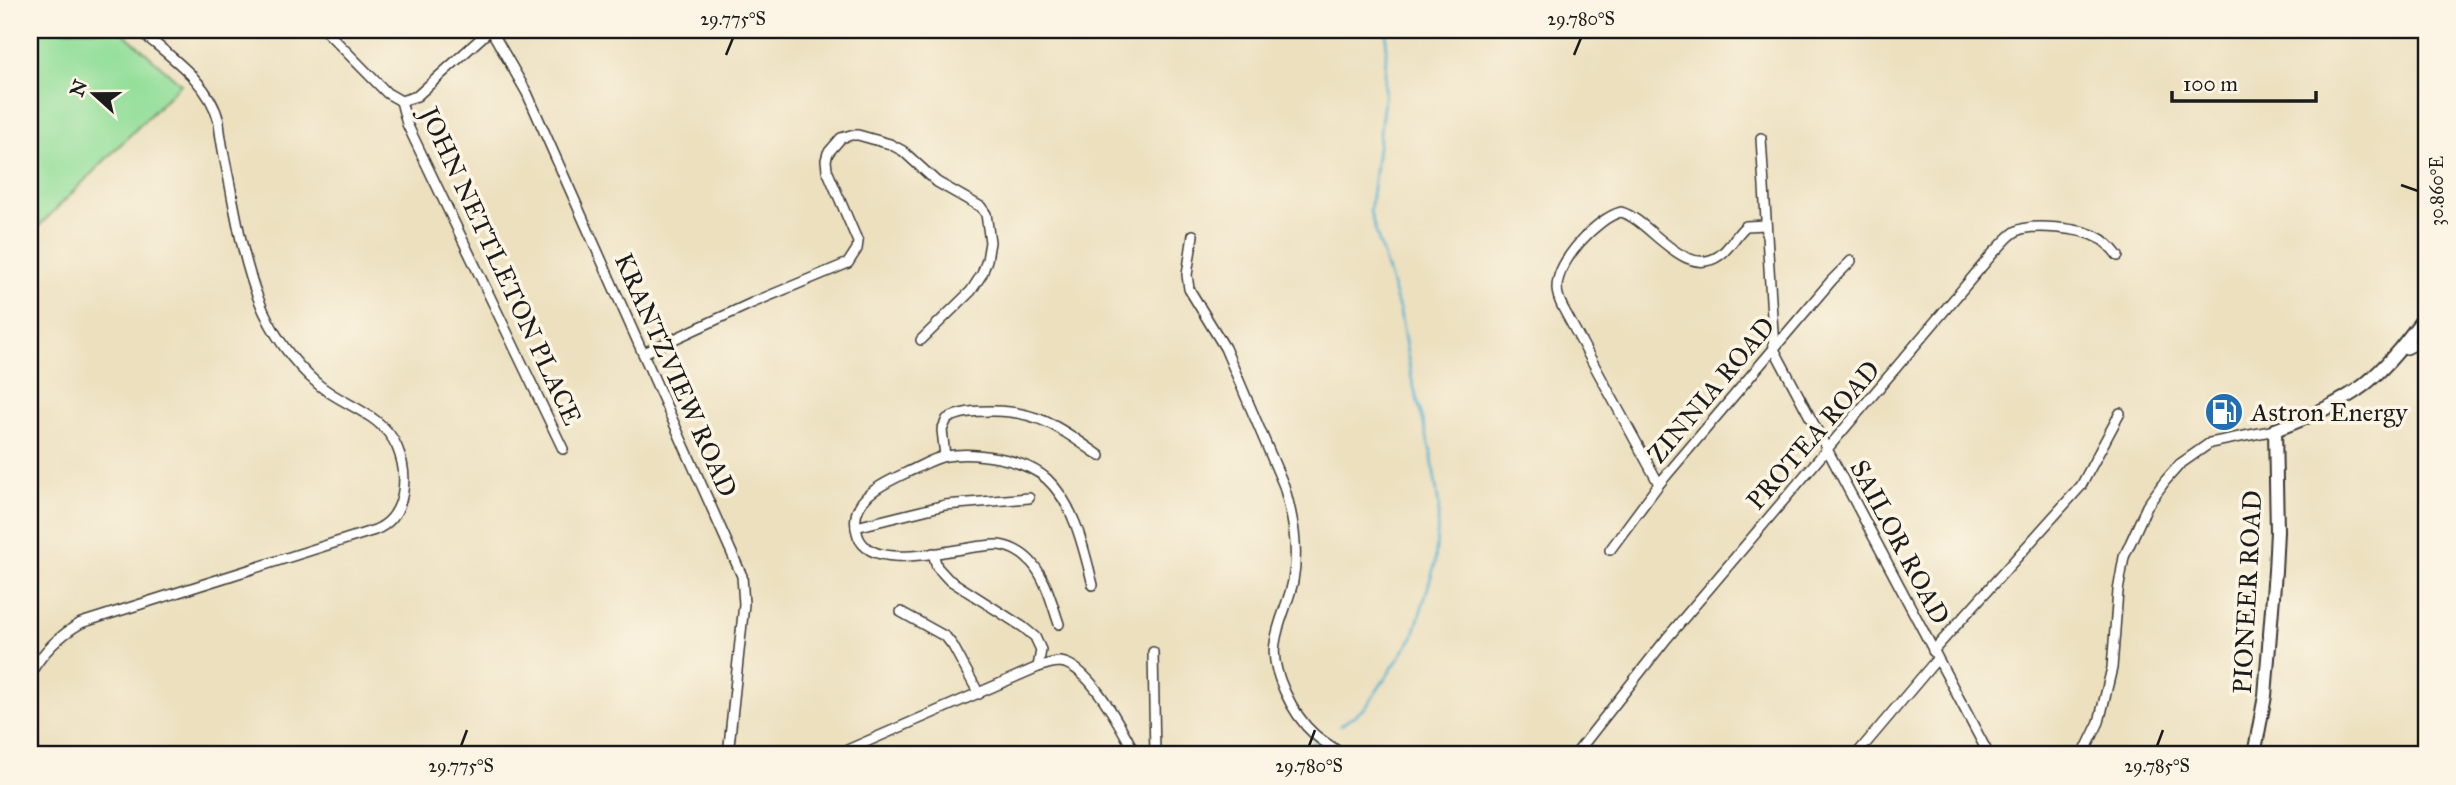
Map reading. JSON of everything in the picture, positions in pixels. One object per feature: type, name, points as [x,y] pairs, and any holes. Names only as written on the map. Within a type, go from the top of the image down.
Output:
[{"type":"main road","points":[[2275,430],[2320,411],[2364,385],[2400,348],[2426,315]]},
{"type":"main road","name":"PIONEER ROAD","points":[[2254,755],[2265,696],[2274,583],[2277,531],[2275,430]]},
{"type":"street","points":[[30,674],[39,660],[63,635],[88,620],[382,527],[394,516],[402,497],[404,480],[401,459],[389,434],[375,419],[317,384],[290,354],[269,323],[249,276],[219,122],[212,104],[194,79],[139,30]]},
{"type":"street","points":[[325,30],[387,93],[401,101],[417,96],[490,30]]},
{"type":"street","name":"KRANTZVIEW ROAD","points":[[490,30],[527,93],[742,576],[744,604],[728,755]]},
{"type":"street","name":"JOHN NETTLETON PLACE","points":[[401,101],[407,124],[563,449]]},
{"type":"street","points":[[644,353],[752,303],[848,263],[857,250],[858,242],[827,170],[826,160],[834,145],[841,138],[851,135],[897,147],[937,182],[981,207],[986,214],[990,242],[982,274],[971,291],[922,340]]},
{"type":"street","name":"SAILOR ROAD","points":[[1761,138],[1774,349],[1989,755]]},
{"type":"street","points":[[1659,484],[1563,309],[1557,286],[1559,274],[1598,222],[1611,214],[1621,212],[1633,215],[1666,247],[1679,255],[1707,260],[1719,256],[1746,226],[1766,225]]},
{"type":"street","name":"PROTEA ROAD","points":[[1575,755],[1667,638],[1994,252],[2015,232],[2023,228],[2040,228],[2086,232],[2109,244],[2118,256]]},
{"type":"street","points":[[1193,235],[1187,275],[1189,289],[1225,348],[1284,486],[1291,509],[1295,562],[1292,583],[1275,643],[1277,671],[1304,722],[1313,733],[1344,755]]},
{"type":"street","name":"ZINNIA ROAD","points":[[1609,550],[1659,484],[1851,261]]},
{"type":"street","points":[[2400,348],[2407,349],[2426,340]]},
{"type":"street","points":[[945,456],[942,430],[947,419],[969,412],[1007,411],[1049,421],[1100,456]]},
{"type":"street","points":[[1856,755],[1935,655],[2081,486],[2120,413]]},
{"type":"street","points":[[2083,755],[2099,722],[2112,668],[2118,591],[2124,558],[2147,506],[2175,469],[2210,443],[2275,430]]},
{"type":"street","points":[[1059,624],[1043,581],[1035,567],[1020,553],[998,545],[933,553],[882,555],[864,546],[859,539],[856,527],[858,509],[870,492],[883,484],[945,456],[1007,458],[1048,479],[1065,503],[1081,538],[1093,585]]},
{"type":"street","points":[[856,527],[945,505],[1029,498]]},
{"type":"street","points":[[933,553],[937,567],[948,579],[1035,637],[1041,650],[1038,667]]},
{"type":"street","points":[[901,612],[946,637],[979,694]]},
{"type":"street","points":[[1153,652],[1155,755]]},
{"type":"street","points":[[30,654],[39,660]]},
{"type":"street","points":[[836,755],[1038,667],[1062,662],[1079,671],[1114,715],[1136,755]]},
{"type":"street","points":[[30,742],[34,755]]},
{"type":"green space","points":[[30,30],[120,30],[181,84],[30,235]]},
{"type":"waterway","points":[[1340,726],[1366,707],[1413,637],[1435,564],[1439,506],[1431,452],[1411,376],[1400,312],[1370,212],[1384,100],[1387,30]]},
{"type":"waterway","points":[[2003,30],[2009,30]]},
{"type":"waterway","points":[[1296,755],[1316,741]]},
{"type":"place","name":"Astron Energy","points":[[2224,412]]}]
